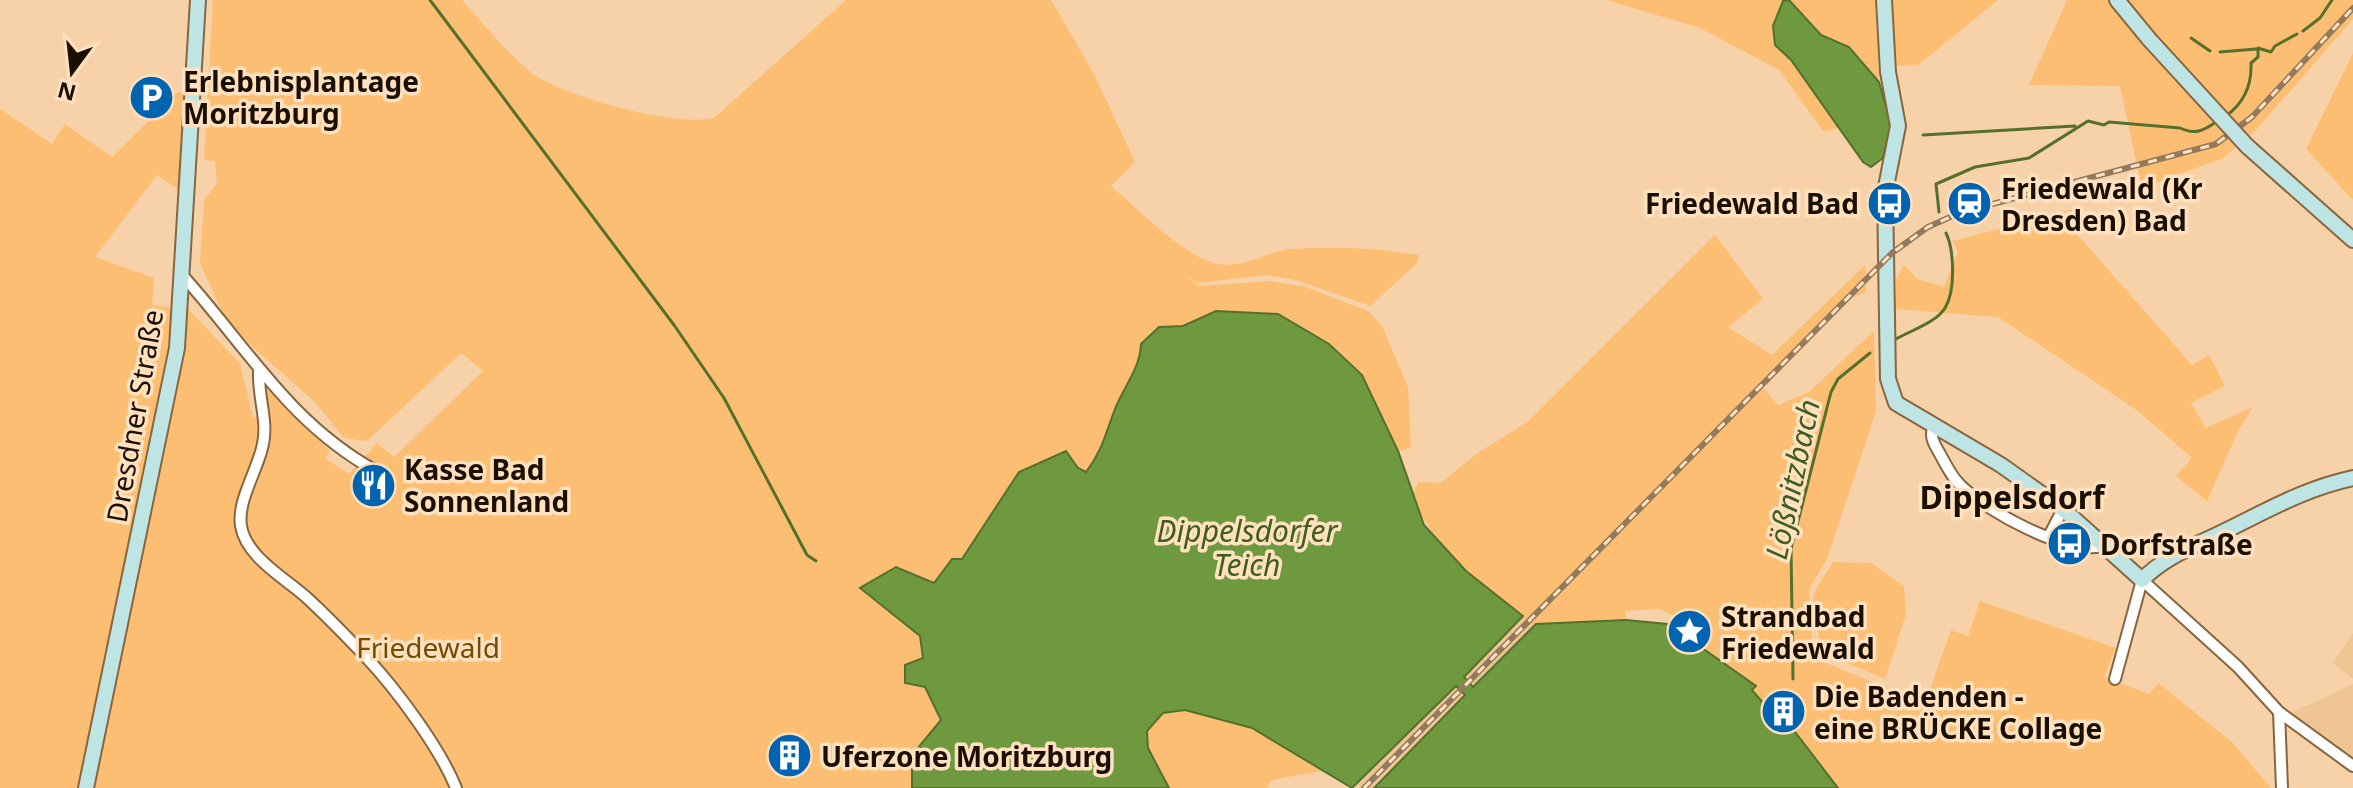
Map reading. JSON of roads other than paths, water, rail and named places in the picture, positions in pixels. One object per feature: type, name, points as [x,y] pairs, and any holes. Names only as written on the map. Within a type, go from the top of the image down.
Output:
[{"type":"main road","name":"Dresdner Straße","points":[[86,788],[173,376],[183,276],[198,0]]},
{"type":"main road","points":[[1884,0],[1888,72],[1898,126],[1885,192],[1888,379],[1896,403],[2001,465],[2063,509],[2142,580],[2169,558],[2282,500],[2353,478]]},
{"type":"main road","points":[[2117,0],[2247,146],[2353,240]]},
{"type":"street","points":[[183,276],[259,372],[327,440],[376,471]]},
{"type":"street","points":[[259,372],[258,396],[266,423],[240,524],[244,536],[258,555],[308,598],[368,659],[401,698],[456,788]]},
{"type":"street","points":[[1934,425],[1934,444],[1962,486],[2008,518],[2049,536],[2091,549],[2104,546]]},
{"type":"street","points":[[2049,536],[2063,509]]},
{"type":"street","points":[[2115,679],[2142,580],[2238,667],[2279,712],[2353,766]]},
{"type":"street","points":[[2279,712],[2282,788]]},
{"type":"water","points":[[1789,0],[1821,35],[1849,47],[1879,82],[1891,124],[1883,158],[1871,167],[1863,162],[1791,60],[1775,45],[1773,26],[1783,1]]},
{"type":"water","name":"Dippelsdorfer Teich","points":[[1216,311],[1278,314],[1329,344],[1362,375],[1398,451],[1424,525],[1466,571],[1523,616],[1464,677],[1473,687],[1536,624],[1626,620],[1668,624],[1756,686],[1752,690],[1764,704],[1779,711],[1838,788],[1374,788],[1465,695],[1456,686],[1352,788],[1252,728],[1185,710],[1163,713],[1147,731],[1148,748],[1169,788],[912,788],[912,755],[941,720],[925,687],[905,683],[905,665],[923,658],[920,636],[860,588],[896,567],[934,583],[952,559],[962,559],[1019,472],[1066,451],[1078,468],[1086,472],[1100,449],[1135,369],[1141,344],[1159,327],[1183,326]]},
{"type":"waterway","points":[[430,0],[674,325],[724,398],[807,555],[816,561]]},
{"type":"waterway","name":"Lößnitzbach","points":[[2303,31],[2320,18],[2332,0]]},
{"type":"waterway","name":"Lößnitzbach","points":[[2226,116],[2246,93],[2251,63],[2258,57],[2258,48],[2271,52],[2275,46],[2297,34]]},
{"type":"waterway","points":[[2191,38],[2210,51]]},
{"type":"waterway","points":[[2220,52],[2256,49]]},
{"type":"waterway","name":"Lößnitzbach","points":[[1939,212],[1936,184],[1975,167],[2029,158],[2088,121],[2104,125],[2109,122],[2180,128],[2195,132],[2216,122]]},
{"type":"waterway","points":[[1923,135],[2075,126]]},
{"type":"waterway","name":"Lößnitzbach","points":[[1896,339],[1930,322],[1941,313],[1949,300],[1953,270],[1946,233]]},
{"type":"waterway","name":"Lößnitzbach","points":[[1793,679],[1791,549],[1831,392],[1838,379],[1870,353]]},
{"type":"railway","points":[[1364,788],[1892,253],[1928,227],[1959,213],[2216,144],[2252,117],[2353,8]]},
{"type":"place","name":"Erlebnisplantage Moritzburg","points":[[152,97]]},
{"type":"place","name":"Friedewald Bad","points":[[1890,203]]},
{"type":"place","name":"Friedewald (Kr Dresden) Bad","points":[[1970,204]]},
{"type":"place","name":"Kasse Bad Sonnenland","points":[[373,485]]},
{"type":"place","name":"Dorfstraße","points":[[2069,544]]},
{"type":"place","name":"Strandbad Friedewald","points":[[1690,632]]},
{"type":"place","name":"Die Badenden - eine BRÜCKE Collage","points":[[1783,712]]},
{"type":"place","name":"Uferzone Moritzburg","points":[[790,756]]},
{"type":"district","name":"Dippelsdorf","points":[[2012,496]]},
{"type":"park label","name":"Friedewald","points":[[428,647]]}]
